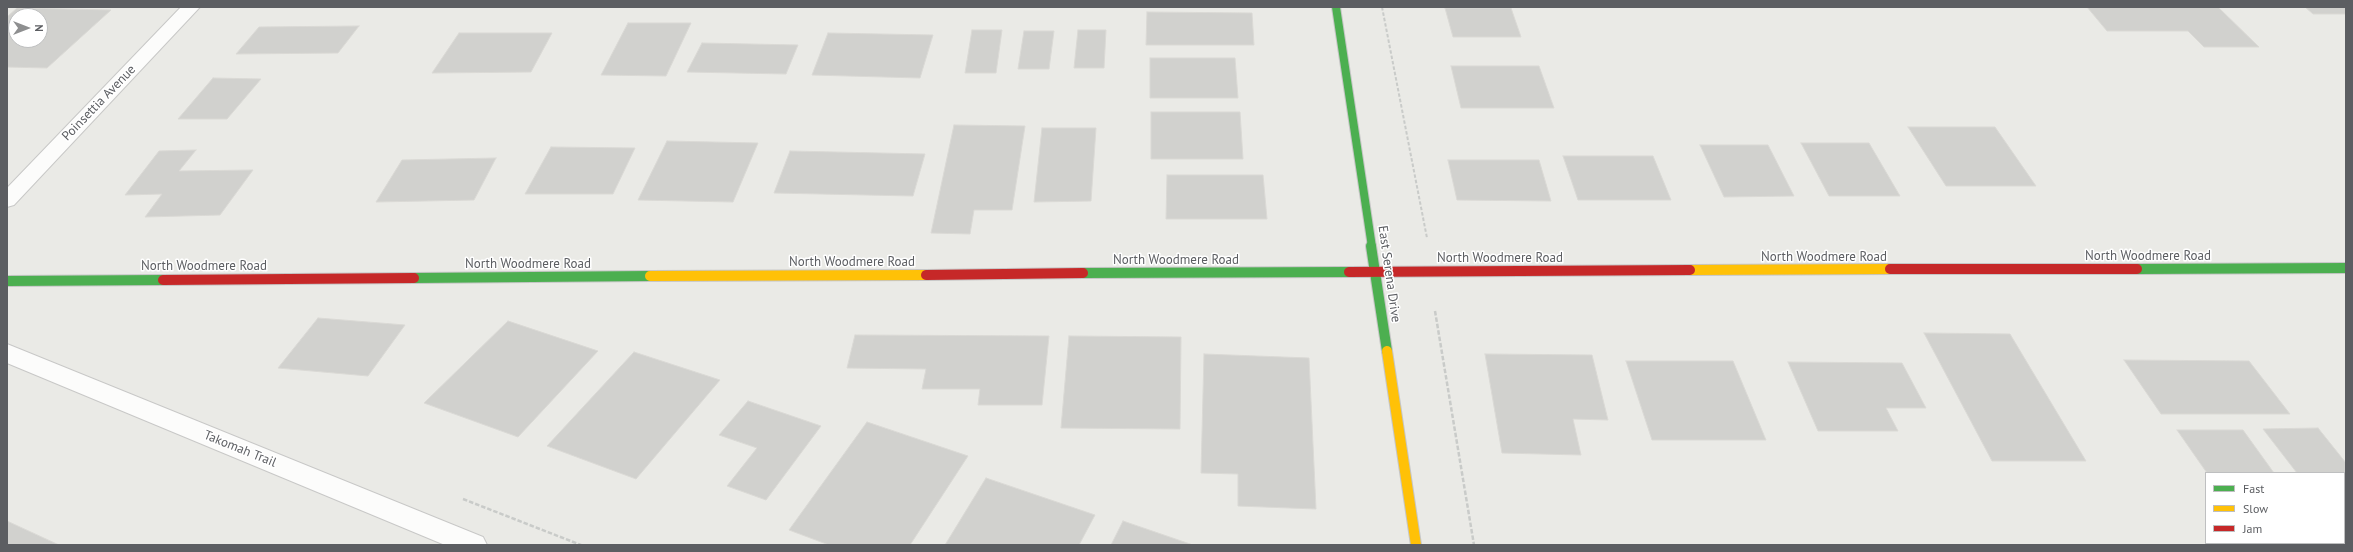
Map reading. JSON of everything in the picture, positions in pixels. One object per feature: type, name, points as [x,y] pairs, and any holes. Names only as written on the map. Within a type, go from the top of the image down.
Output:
[{"type":"street","name":"Poinsettia Avenue","points":[[7,200],[191,7]]},
{"type":"street","name":"East Serena Drive","points":[[1336,7],[1416,545]]},
{"type":"street","name":"North Woodmere Road","points":[[7,281],[1375,272],[2346,268]]},
{"type":"street","name":"Takomah Trail","points":[[7,353],[474,545]]},
{"type":"path","points":[[1382,7],[1427,239]]},
{"type":"path","points":[[1435,311],[1474,545]]},
{"type":"building","points":[[2087,7],[2218,7],[2259,47],[2204,47],[2188,31],[2107,31]]},
{"type":"building","points":[[2305,7],[2346,7],[2346,14],[2313,14]]},
{"type":"building","points":[[1445,8],[1511,8],[1521,37],[1453,37]]},
{"type":"building","points":[[48,9],[111,10],[47,68],[7,67],[8,16],[8,48],[48,48]]},
{"type":"building","points":[[1147,12],[1252,13],[1254,45],[1146,45]]},
{"type":"building","points":[[628,23],[691,23],[666,76],[601,75]]},
{"type":"building","points":[[359,26],[338,53],[236,54],[259,27]]},
{"type":"building","points":[[972,30],[1002,30],[996,73],[965,73]]},
{"type":"building","points":[[1078,30],[1106,30],[1104,68],[1074,68]]},
{"type":"building","points":[[1024,31],[1054,31],[1049,69],[1018,69]]},
{"type":"building","points":[[459,33],[552,33],[531,72],[432,73]]},
{"type":"building","points":[[828,33],[933,35],[920,78],[812,75]]},
{"type":"building","points":[[702,43],[798,45],[786,74],[687,72]]},
{"type":"building","points":[[1150,58],[1235,58],[1238,98],[1150,98]]},
{"type":"building","points":[[1451,66],[1539,66],[1554,108],[1461,108]]},
{"type":"building","points":[[213,78],[261,79],[227,119],[178,119]]},
{"type":"building","points":[[1151,112],[1240,112],[1243,159],[1151,159]]},
{"type":"building","points":[[954,125],[1025,126],[1012,210],[974,210],[970,234],[931,233]]},
{"type":"building","points":[[1908,127],[1995,127],[2036,186],[1946,186]]},
{"type":"building","points":[[1042,128],[1096,128],[1091,201],[1034,202]]},
{"type":"building","points":[[667,141],[758,143],[733,202],[638,200]]},
{"type":"building","points":[[1801,143],[1869,143],[1900,196],[1829,196]]},
{"type":"building","points":[[1700,145],[1768,145],[1794,196],[1724,197]]},
{"type":"building","points":[[551,147],[635,148],[613,194],[525,194]]},
{"type":"building","points":[[196,150],[179,171],[253,170],[220,215],[145,217],[162,194],[125,195],[159,151]]},
{"type":"building","points":[[790,151],[925,154],[913,196],[774,193]]},
{"type":"building","points":[[1563,156],[1653,156],[1671,200],[1578,200]]},
{"type":"building","points":[[496,158],[474,200],[376,202],[402,160]]},
{"type":"building","points":[[1448,160],[1539,160],[1551,201],[1457,200]]},
{"type":"building","points":[[1167,175],[1263,175],[1267,219],[1166,219]]},
{"type":"building","points":[[318,318],[405,325],[368,376],[278,368]]},
{"type":"building","points":[[508,321],[598,351],[518,437],[424,403]]},
{"type":"building","points":[[1924,333],[2010,334],[2086,461],[1992,461]]},
{"type":"building","points":[[855,335],[1049,336],[1042,405],[978,405],[980,389],[922,389],[926,369],[847,368]]},
{"type":"building","points":[[1069,336],[1181,337],[1180,429],[1061,428]]},
{"type":"building","points":[[634,352],[720,380],[636,479],[547,446]]},
{"type":"building","points":[[1204,354],[1309,358],[1316,509],[1238,506],[1238,474],[1201,473]]},
{"type":"building","points":[[1485,354],[1592,355],[1608,420],[1573,419],[1581,455],[1502,453]]},
{"type":"building","points":[[2124,360],[2249,361],[2290,414],[2161,414]]},
{"type":"building","points":[[1626,361],[1733,361],[1766,440],[1652,440]]},
{"type":"building","points":[[1788,362],[1902,363],[1926,408],[1886,408],[1898,431],[1818,431]]},
{"type":"building","points":[[748,401],[821,426],[766,500],[727,486],[757,448],[719,435]]},
{"type":"building","points":[[867,422],[968,456],[910,545],[829,545],[789,530]]},
{"type":"building","points":[[2318,428],[2346,463],[2346,492],[2345,472],[2296,472],[2263,429]]},
{"type":"building","points":[[2177,430],[2243,430],[2273,472],[2206,472]]},
{"type":"building","points":[[986,478],[1095,515],[1079,545],[945,545]]},
{"type":"building","points":[[7,521],[59,545],[7,545]]},
{"type":"building","points":[[1123,521],[1193,545],[1111,545]]},
{"type":"traffic: fast","points":[[1336,7],[1387,351]]},
{"type":"traffic: fast","points":[[2137,269],[2346,268]]},
{"type":"traffic: fast","points":[[1083,273],[1349,272]]},
{"type":"traffic: fast","points":[[414,278],[650,276]]},
{"type":"traffic: fast","points":[[7,281],[163,280]]},
{"type":"traffic: slow","points":[[1690,270],[1890,269]]},
{"type":"traffic: slow","points":[[650,276],[926,275]]},
{"type":"traffic: slow","points":[[1387,351],[1416,545]]},
{"type":"traffic: jam","points":[[1890,269],[2137,269]]},
{"type":"traffic: jam","points":[[1349,272],[1690,270]]},
{"type":"traffic: jam","points":[[926,275],[1083,273]]},
{"type":"traffic: jam","points":[[163,280],[414,278]]}]
